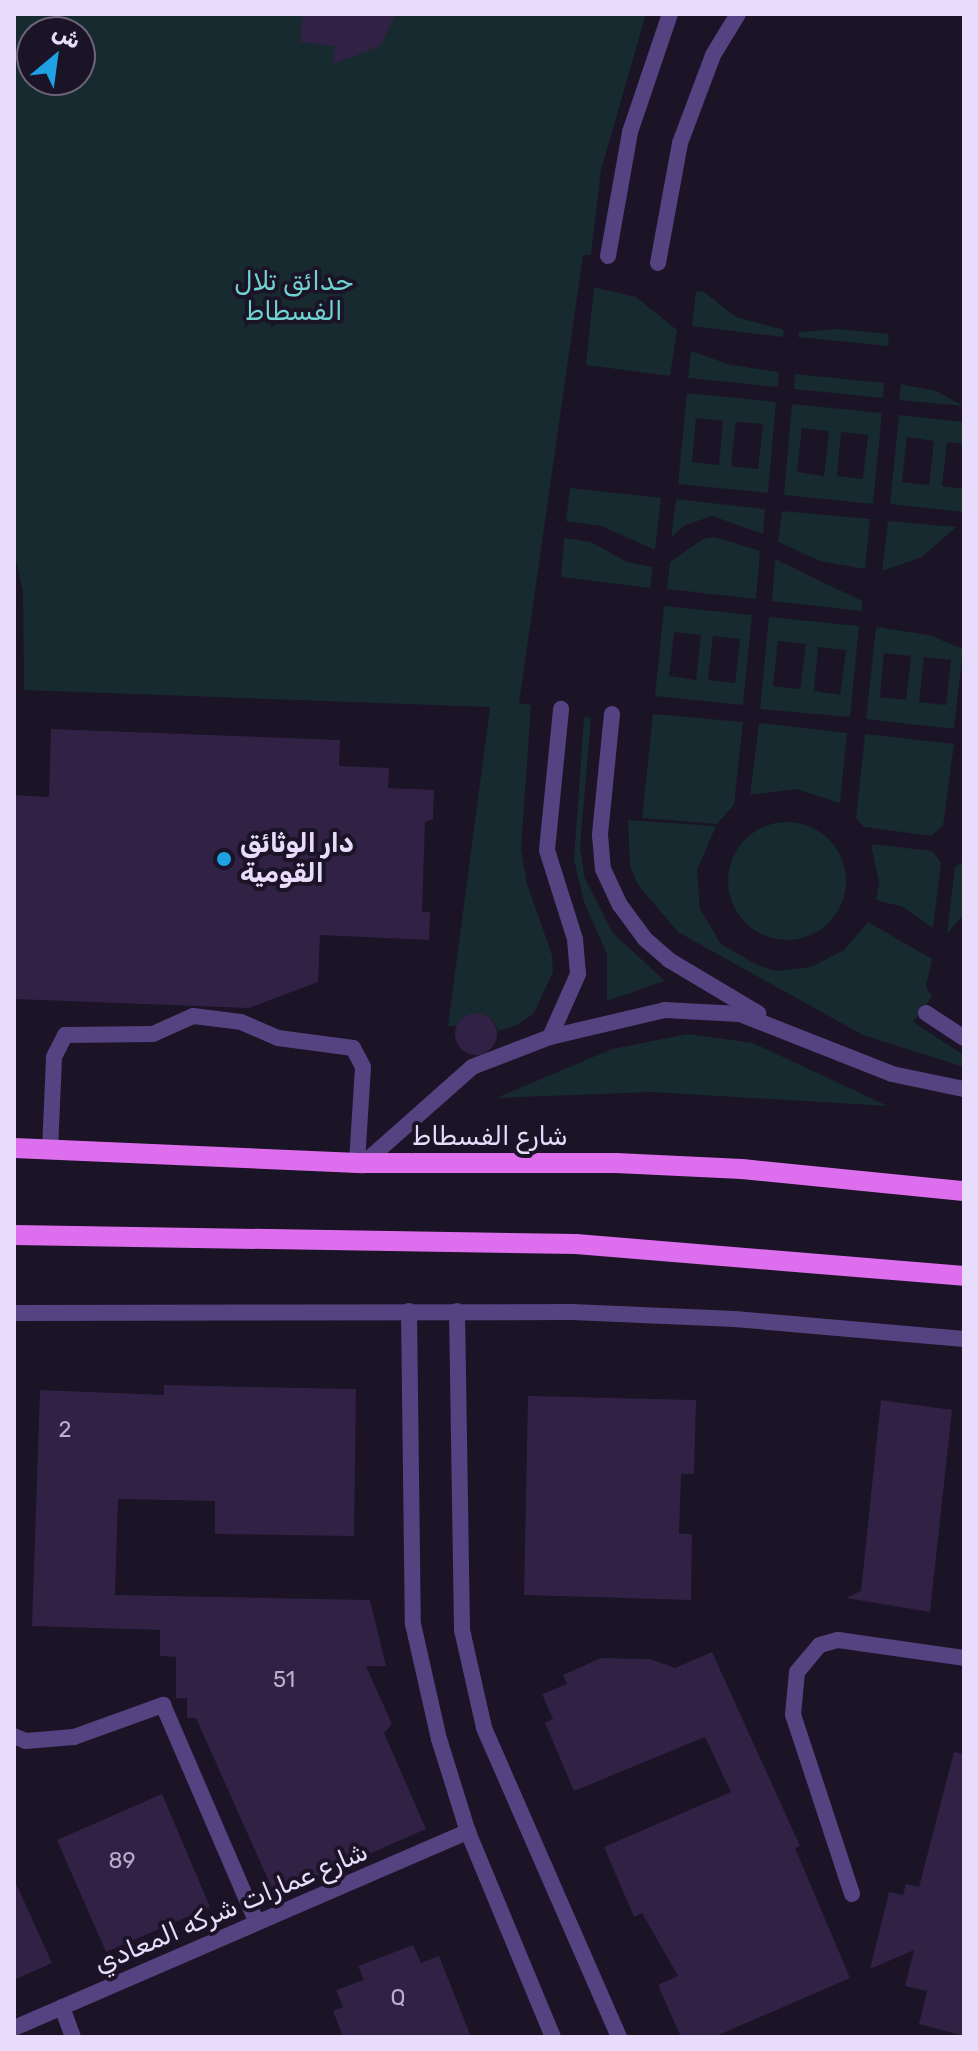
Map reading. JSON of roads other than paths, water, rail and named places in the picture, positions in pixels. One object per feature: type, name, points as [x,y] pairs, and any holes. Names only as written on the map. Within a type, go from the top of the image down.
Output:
[{"type":"main road","name":"شارع الفسطاط","points":[[14,1148],[360,1162],[616,1163],[742,1169],[964,1191]]},
{"type":"main road","points":[[14,1235],[576,1244],[964,1276]]},
{"type":"street","points":[[608,256],[630,132],[670,14]]},
{"type":"street","points":[[658,263],[680,143],[713,55],[738,14]]},
{"type":"street","points":[[550,1037],[578,974],[575,939],[547,850],[561,709]]},
{"type":"street","points":[[612,714],[600,835],[603,869],[620,905],[669,960],[784,1028]]},
{"type":"street","points":[[360,1162],[472,1067],[550,1037],[665,1010],[740,1014],[784,1028],[892,1074],[964,1089]]},
{"type":"street","points":[[926,1013],[964,1038]]},
{"type":"street","points":[[50,1150],[54,1057],[65,1035],[153,1034],[193,1016],[241,1022],[278,1038],[353,1048],[363,1067],[360,1162]]},
{"type":"street","points":[[409,1311],[413,1624],[439,1739],[468,1832],[553,2037]]},
{"type":"street","points":[[457,1311],[462,1630],[484,1728],[619,2037]]},
{"type":"street","points":[[14,1313],[457,1311],[735,1319],[964,1339]]},
{"type":"street","points":[[852,1894],[793,1715],[797,1672],[820,1645],[838,1640],[964,1658]]},
{"type":"street","points":[[14,1736],[26,1741],[74,1737],[163,1705],[257,1923]]},
{"type":"street","name":"شارع عمارات شركه المعادي","points":[[14,2028],[468,1832]]},
{"type":"street","points":[[62,2007],[73,2037]]},
{"type":"place","name":"دار الوثائق القومية","points":[[224,859]]},
{"type":"park label","name":"حدائق تلال الفسطاط","points":[[294,297]]}]
